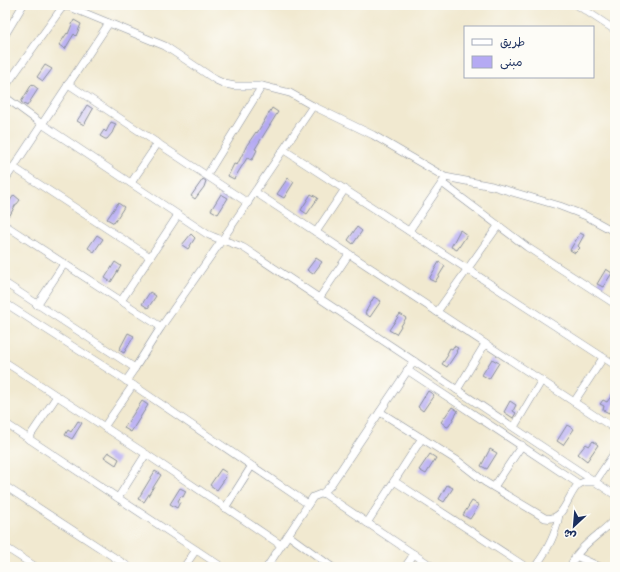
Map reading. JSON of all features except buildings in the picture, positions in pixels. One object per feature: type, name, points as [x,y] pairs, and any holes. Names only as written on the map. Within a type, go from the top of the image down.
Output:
[{"type":"street","points":[[6,30],[23,5]]},
{"type":"street","points":[[577,5],[615,30]]},
{"type":"street","points":[[5,86],[61,9],[65,6],[70,6],[165,46],[224,84],[235,86],[262,86],[290,93],[313,106],[373,135],[444,180],[498,226],[527,247],[615,304]]},
{"type":"street","points":[[5,180],[109,23]]},
{"type":"street","points":[[68,84],[248,203]]},
{"type":"street","points":[[207,175],[262,86]]},
{"type":"street","points":[[5,98],[207,234],[244,248],[320,297],[615,495]]},
{"type":"street","points":[[126,381],[161,327],[248,203],[313,106]]},
{"type":"street","points":[[131,183],[158,143]]},
{"type":"street","points":[[284,150],[615,365]]},
{"type":"street","points":[[13,167],[150,258]]},
{"type":"street","points":[[444,180],[492,186],[560,206],[586,216],[612,231],[615,239]]},
{"type":"street","points":[[409,231],[444,180]]},
{"type":"street","points":[[316,232],[345,189]]},
{"type":"street","points":[[255,192],[615,428]]},
{"type":"street","points":[[121,301],[178,215]]},
{"type":"street","points":[[5,225],[161,327]]},
{"type":"street","points":[[437,312],[498,226]]},
{"type":"street","points":[[320,297],[349,254]]},
{"type":"street","points":[[37,304],[64,264]]},
{"type":"street","points":[[5,284],[135,368]]},
{"type":"street","points":[[5,303],[133,385],[251,467],[308,504]]},
{"type":"street","points":[[457,390],[485,344]]},
{"type":"street","points":[[574,402],[603,358]]},
{"type":"street","points":[[267,567],[313,497],[323,493],[340,472],[414,361]]},
{"type":"street","points":[[5,362],[146,454],[281,545]]},
{"type":"street","points":[[407,370],[579,484]]},
{"type":"street","points":[[514,427],[542,380]]},
{"type":"street","points":[[104,427],[133,385]]},
{"type":"street","points":[[28,439],[57,396]]},
{"type":"street","points":[[380,412],[458,461],[494,487],[545,518],[553,518],[559,515]]},
{"type":"street","points":[[5,423],[222,567]]},
{"type":"street","points":[[367,523],[422,438]]},
{"type":"street","points":[[494,487],[522,445]]},
{"type":"street","points":[[596,482],[615,452]]},
{"type":"street","points":[[118,498],[146,454]]},
{"type":"street","points":[[225,508],[251,467]]},
{"type":"street","points":[[394,481],[526,567]]},
{"type":"street","points":[[535,567],[555,535],[559,515],[579,484],[584,482],[596,482]]},
{"type":"street","points":[[5,486],[128,567]]},
{"type":"street","points":[[323,493],[433,567]]},
{"type":"street","points":[[570,567],[576,556],[587,542],[615,519]]},
{"type":"street","points":[[288,535],[332,567]]},
{"type":"street","points":[[5,547],[36,567]]},
{"type":"street","points":[[184,567],[196,550]]},
{"type":"street","points":[[405,567],[414,554]]},
{"type":"street","points":[[576,556],[600,567]]}]
